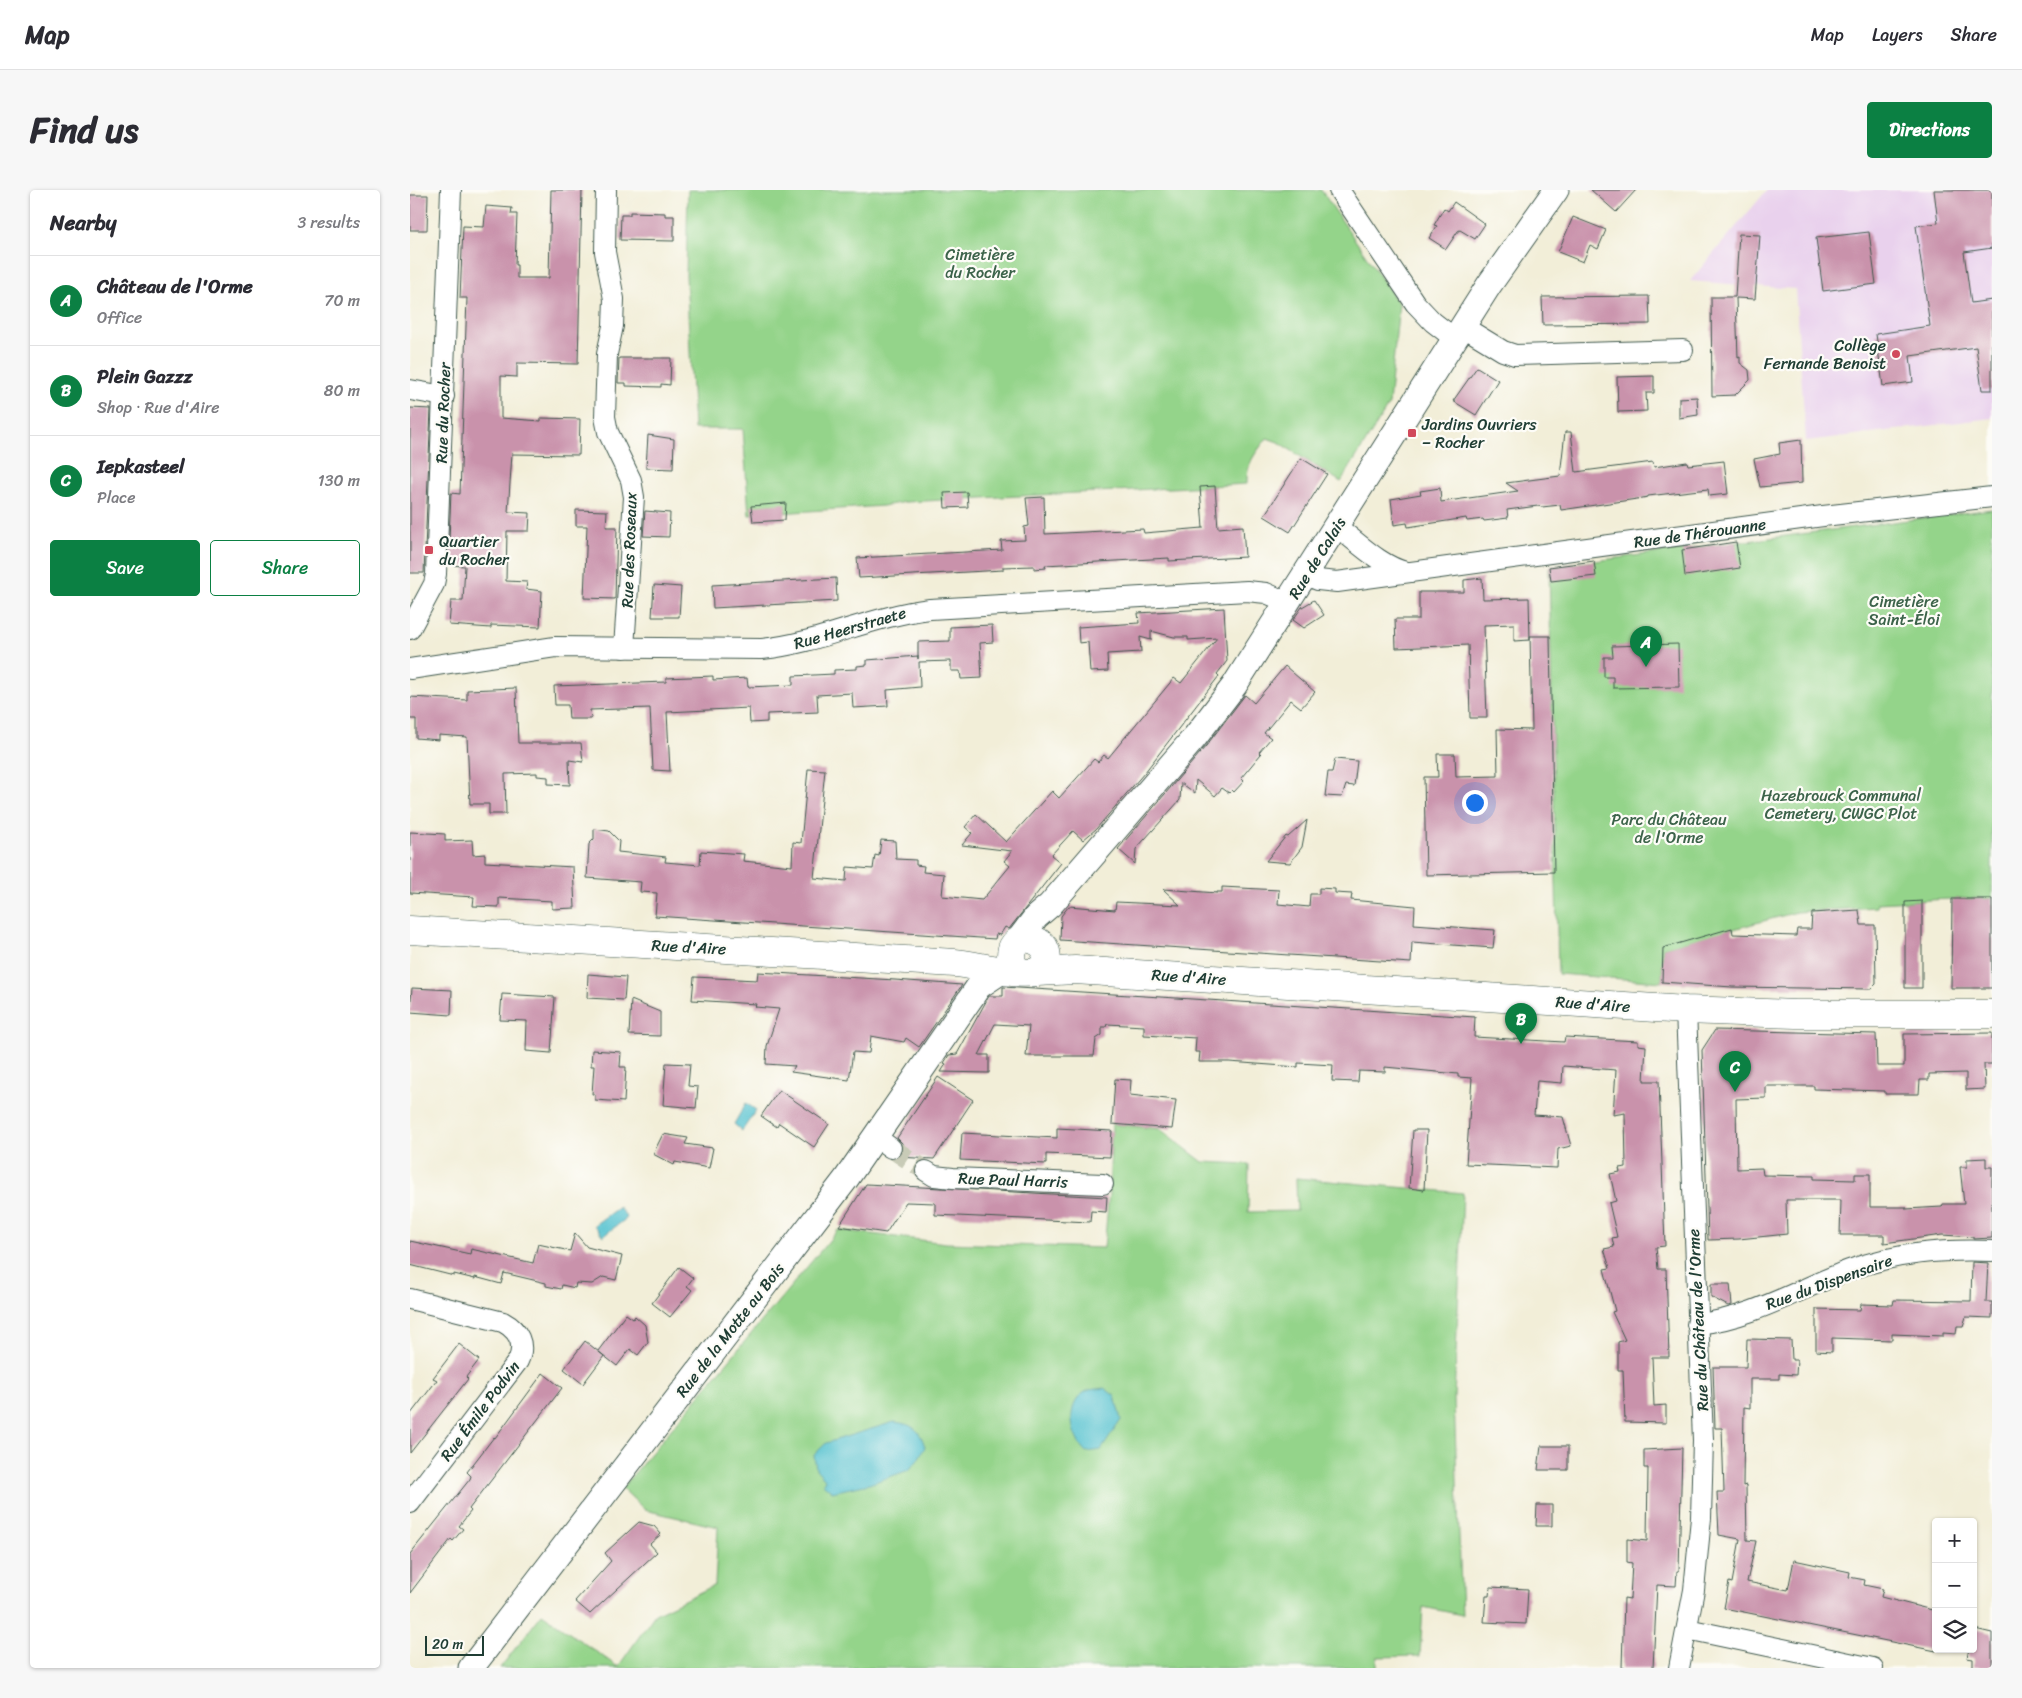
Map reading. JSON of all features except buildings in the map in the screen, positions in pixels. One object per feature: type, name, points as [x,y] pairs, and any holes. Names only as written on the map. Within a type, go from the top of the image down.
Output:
[{"type":"main road","name":"Rue d'Aire","points":[[410,930],[1061,964],[1075,970],[1686,1010],[1804,1014],[1992,1014]]},
{"type":"street","name":"Rue du Rocher","points":[[410,630],[434,584],[436,574],[451,190]]},
{"type":"street","name":"Rue des Roseaux","points":[[606,190],[605,252],[614,298],[613,326],[607,354],[606,417],[608,432],[631,480],[634,497],[624,648]]},
{"type":"street","points":[[1339,190],[1424,313],[1458,333],[1515,355],[1683,350]]},
{"type":"street","name":"Rue de Calais","points":[[1008,962],[1043,922],[1050,905],[1210,719],[1234,686],[1509,254],[1556,190]]},
{"type":"street","points":[[410,390],[444,396]]},
{"type":"street","name":"Rue de Thérouanne","points":[[1306,574],[1318,580],[1337,582],[1823,516],[1992,497]]},
{"type":"street","name":"Rue de Thérouanne","points":[[1336,526],[1384,563],[1400,571],[1409,572]]},
{"type":"street","name":"Rue Heerstraete","points":[[410,669],[540,648],[567,646],[762,649],[818,639],[889,616],[930,609],[1247,591],[1266,593],[1288,603]]},
{"type":"street","name":"Rue de la Motte au Bois","points":[[471,1668],[575,1530],[817,1218],[883,1142],[1008,962]]},
{"type":"street","name":"Rue du Château de l'Orme","points":[[1679,1668],[1694,1590],[1702,1500],[1703,1420],[1697,1324],[1686,1010]]},
{"type":"street","name":"Rue Paul Harris","points":[[926,1171],[934,1176],[953,1178],[1103,1184]]},
{"type":"street","name":"Rue du Dispensaire","points":[[1697,1324],[1734,1317],[1849,1270],[1890,1257],[1930,1251],[1992,1251]]},
{"type":"street","name":"Rue Émile Podvin","points":[[410,1299],[503,1322],[517,1334],[521,1347],[518,1361],[410,1503]]},
{"type":"street","points":[[1687,1629],[1874,1668]]},
{"type":"shaded area","name":"Collège Fernande Benoist","points":[[1767,190],[1992,190],[1992,418],[1806,441],[1795,289],[1690,281]]},
{"type":"green space","name":"Cimetière du Rocher","points":[[688,190],[1321,190],[1399,304],[1389,404],[1341,482],[1278,442],[1267,438],[1250,464],[1247,484],[906,502],[883,506],[749,515],[743,429],[694,429],[686,275]]},
{"type":"green space","points":[[1992,509],[1992,898],[1877,903],[1877,907],[1797,912],[1663,948],[1662,982],[1558,974],[1549,567]]},
{"type":"green space","points":[[1112,1124],[1160,1129],[1203,1162],[1249,1164],[1248,1212],[1297,1211],[1296,1178],[1463,1193],[1454,1399],[1462,1615],[1423,1607],[1420,1656],[1377,1657],[1377,1668],[500,1668],[542,1614],[618,1667],[655,1614],[715,1585],[718,1527],[645,1510],[622,1488],[838,1230],[946,1243],[1104,1248],[1109,1194]]},
{"type":"water","points":[[746,1103],[756,1110],[742,1131],[734,1124]]},
{"type":"water","points":[[619,1207],[627,1218],[603,1236],[594,1225]]},
{"type":"water","points":[[1104,1388],[1115,1396],[1121,1420],[1101,1450],[1086,1452],[1081,1446],[1074,1430],[1072,1413],[1074,1405],[1085,1392]]},
{"type":"water","points":[[894,1422],[906,1424],[918,1432],[925,1447],[909,1470],[869,1484],[832,1492],[823,1484],[825,1479],[816,1469],[814,1455],[826,1443]]},
{"type":"tunnel","points":[[891,1148],[926,1171]]},
{"type":"place","name":"Collège Fernande Benoist","points":[[1896,354]]},
{"type":"place","name":"Jardins Ouvriers – Rocher","points":[[1412,433]]},
{"type":"place","name":"Quartier du Rocher","points":[[429,550]]},
{"type":"place","name":"Château de l'Orme","points":[[1646,667]]},
{"type":"place","name":"Plein Gazzz","points":[[1521,1044]]},
{"type":"place","name":"Iepkasteel","points":[[1735,1092]]},
{"type":"park label","name":"Cimetière Saint-Éloi","points":[[1904,610]]},
{"type":"park label","name":"Hazebrouck Communal Cemetery, CWGC Plot","points":[[1841,804]]},
{"type":"park label","name":"Parc du Château de l'Orme","points":[[1669,828]]}]
